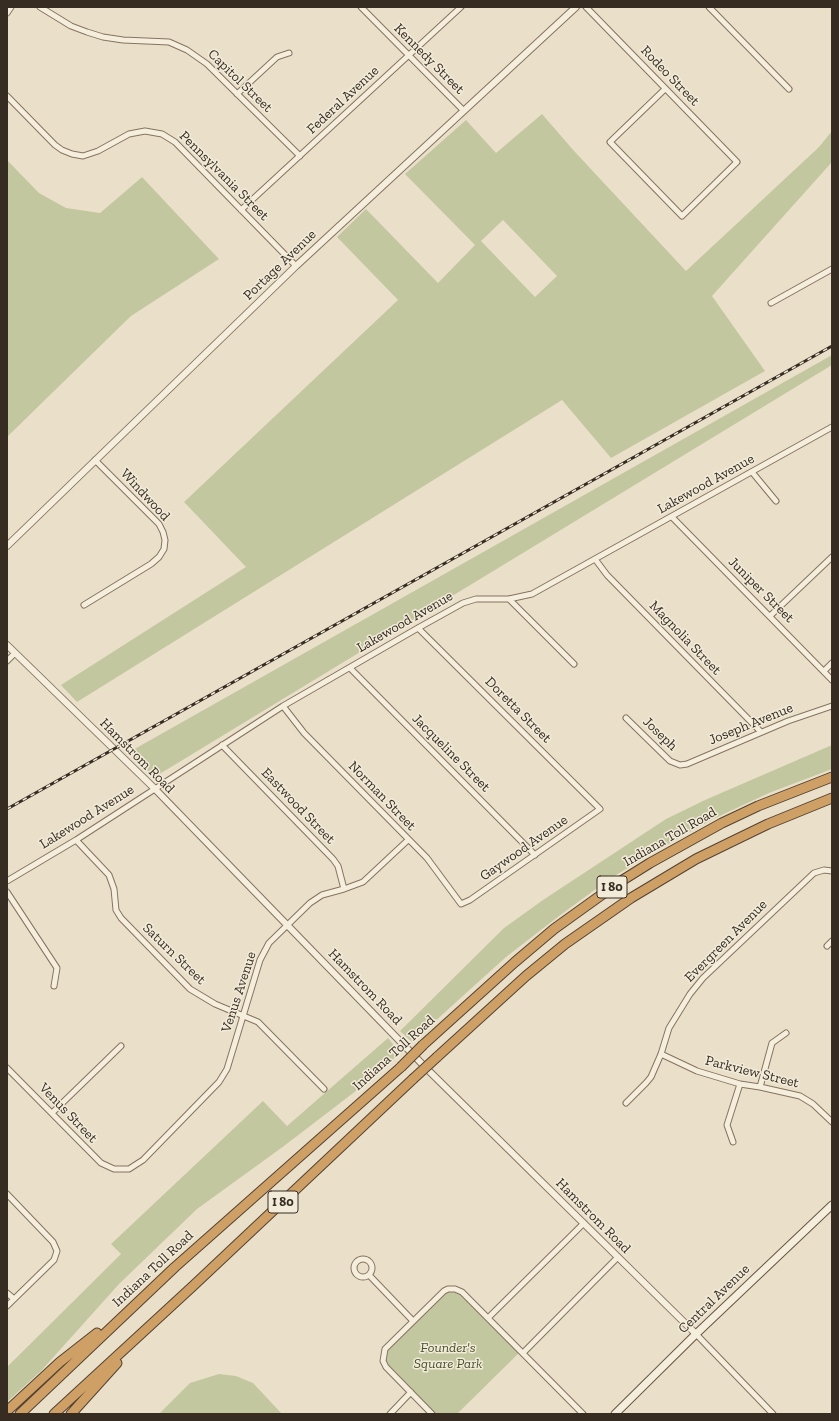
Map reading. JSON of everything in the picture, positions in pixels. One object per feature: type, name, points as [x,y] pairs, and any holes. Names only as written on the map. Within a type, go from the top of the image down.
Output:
[{"type":"highway","name":"Indiana Toll Road","points":[[20,1414],[181,1262],[401,1066],[526,952],[586,906],[625,879],[670,851],[722,823],[765,803],[832,777]]},
{"type":"highway","name":"I 80","points":[[54,1414],[436,1057],[526,976],[565,944],[631,898],[696,859],[768,824],[832,798]]},
{"type":"highway","points":[[7,1410],[60,1362],[133,1306]]},
{"type":"highway","points":[[71,1414],[152,1324]]},
{"type":"main road","name":"Central Avenue","points":[[615,1414],[696,1334],[832,1205]]},
{"type":"street","points":[[7,13],[11,7]]},
{"type":"street","name":"Capitol Street","points":[[40,7],[71,26],[102,37],[123,40],[169,42],[193,54],[207,64],[300,156]]},
{"type":"street","name":"Kennedy Street","points":[[361,7],[463,110]]},
{"type":"street","name":"Federal Avenue","points":[[241,210],[461,7]]},
{"type":"street","name":"Portage Avenue","points":[[7,546],[296,266],[576,7]]},
{"type":"street","name":"Rodeo Street","points":[[586,7],[737,162],[682,216],[610,142],[665,89]]},
{"type":"street","points":[[709,7],[789,89]]},
{"type":"street","points":[[237,94],[277,56],[289,53]]},
{"type":"street","name":"Pennsylvania Street","points":[[7,96],[54,145],[72,154],[83,156],[98,151],[130,134],[145,131],[162,134],[175,142],[296,266]]},
{"type":"street","points":[[771,303],[832,268]]},
{"type":"street","name":"Lakewood Avenue","points":[[7,881],[76,840],[283,706],[463,603],[476,599],[509,599],[532,594],[832,429]]},
{"type":"street","name":"Windwood","points":[[84,605],[151,564],[159,557],[164,549],[165,540],[159,524],[95,460]]},
{"type":"street","points":[[752,472],[776,500]]},
{"type":"street","name":"Juniper Street","points":[[672,517],[832,680]]},
{"type":"street","points":[[770,616],[832,558]]},
{"type":"street","name":"Magnolia Street","points":[[595,559],[607,575],[760,732]]},
{"type":"street","points":[[509,599],[574,664]]},
{"type":"street","name":"Doretta Street","points":[[418,628],[600,809]]},
{"type":"street","name":"Hamstrom Road","points":[[7,644],[155,789],[288,924],[427,1069],[696,1334],[773,1414]]},
{"type":"street","points":[[7,661],[15,653]]},
{"type":"street","points":[[824,671],[832,663]]},
{"type":"street","name":"Jacqueline Street","points":[[350,668],[534,855]]},
{"type":"street","name":"Norman Street","points":[[283,706],[304,733],[427,858],[460,904]]},
{"type":"street","name":"Joseph Avenue","points":[[680,765],[687,764],[760,732],[832,706]]},
{"type":"street","name":"Joseph","points":[[626,718],[670,761],[674,764],[680,765]]},
{"type":"street","name":"Eastwood Street","points":[[222,745],[333,859],[338,866],[344,890]]},
{"type":"street","name":"Gaywood Avenue","points":[[460,904],[470,900],[600,809]]},
{"type":"street","name":"Saturn Street","points":[[76,840],[109,875],[114,889],[116,910],[126,924],[190,989],[216,1004],[258,1022],[324,1089]]},
{"type":"street","name":"Venus Avenue","points":[[114,1169],[129,1169],[143,1160],[219,1082],[227,1069],[260,960],[269,943],[316,899],[322,895],[344,890],[363,882],[408,840]]},
{"type":"street","name":"Evergreen Avenue","points":[[626,1103],[646,1083],[661,1054],[669,1028],[690,994],[703,978],[814,873],[824,870],[832,871]]},
{"type":"street","points":[[7,892],[57,968],[54,986]]},
{"type":"street","points":[[827,946],[832,941]]},
{"type":"street","points":[[760,1087],[772,1043],[786,1033]]},
{"type":"street","points":[[52,1113],[121,1046]]},
{"type":"street","name":"Parkview Street","points":[[661,1054],[697,1070],[740,1084],[800,1096],[813,1104],[832,1122]]},
{"type":"street","name":"Venus Street","points":[[7,1068],[102,1163],[114,1169]]},
{"type":"street","points":[[733,1142],[727,1125],[740,1084]]},
{"type":"street","points":[[7,1194],[53,1242],[57,1251],[54,1260],[7,1306]]},
{"type":"street","points":[[488,1318],[584,1223]]},
{"type":"street","points":[[523,1353],[618,1257]]},
{"type":"street","points":[[369,1275],[413,1322]]},
{"type":"street","points":[[432,1414],[386,1366],[383,1360],[385,1349],[448,1288],[462,1292],[583,1414]]},
{"type":"street","points":[[7,1293],[14,1299]]},
{"type":"street","points":[[390,1414],[411,1392]]},
{"type":"green space","points":[[542,114],[575,152],[686,271],[819,147],[832,131],[832,162],[712,296],[765,371],[611,458],[562,400],[77,702],[61,685],[246,567],[184,502],[398,300],[337,237],[366,209],[438,283],[475,245],[405,174],[466,120],[496,153]],"holes":[[[503,220],[557,276],[535,297],[481,241]]]},
{"type":"green space","points":[[7,160],[39,193],[66,208],[100,213],[142,177],[219,259],[131,316],[7,437]]},
{"type":"green space","points":[[832,355],[832,365],[153,778],[131,751]]},
{"type":"green space","points":[[832,745],[832,769],[769,793],[713,819],[654,852],[608,880],[506,957],[412,1042],[400,1031],[504,928],[543,900],[666,819],[705,800]]},
{"type":"green space","points":[[388,1038],[400,1053],[365,1084],[284,1146],[197,1209],[119,1284],[41,1371],[7,1402],[7,1367],[121,1254],[111,1244],[263,1101],[287,1126]]},
{"type":"green space","name":"Founder's Square Park","points":[[455,1289],[521,1351],[457,1414],[432,1414],[386,1367],[385,1349],[444,1291]]},
{"type":"green space","points":[[219,1374],[236,1376],[253,1383],[282,1414],[159,1414],[190,1383]]},
{"type":"railway","points":[[7,809],[832,346]]}]
